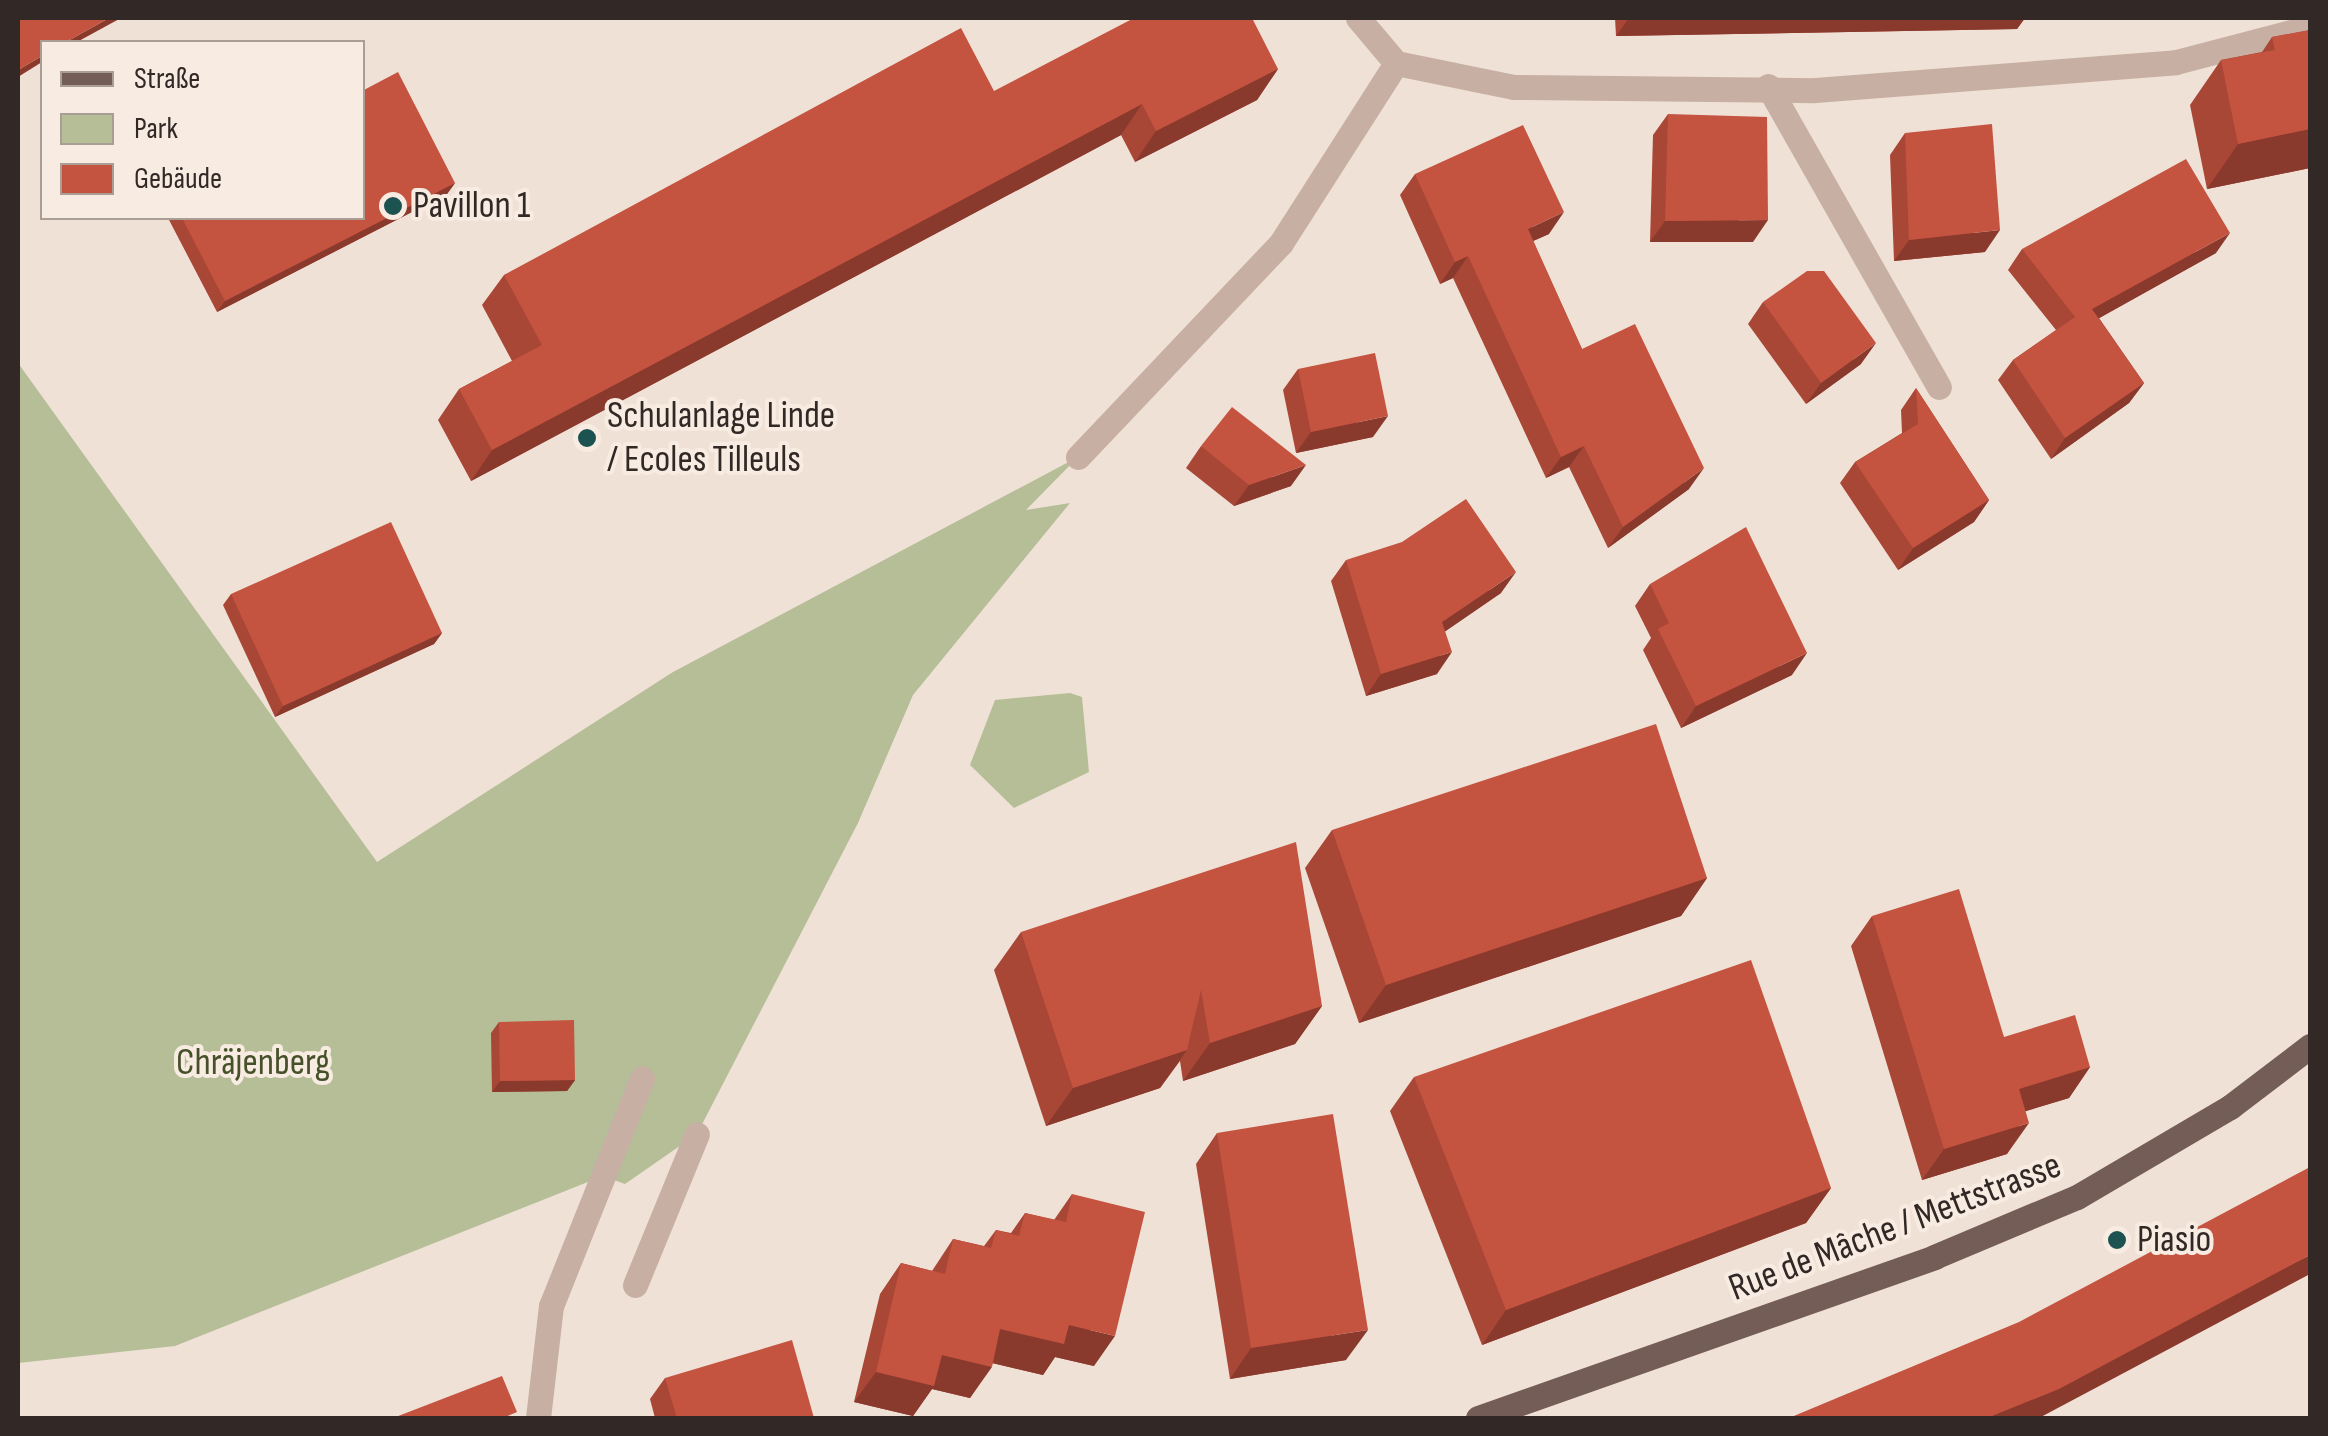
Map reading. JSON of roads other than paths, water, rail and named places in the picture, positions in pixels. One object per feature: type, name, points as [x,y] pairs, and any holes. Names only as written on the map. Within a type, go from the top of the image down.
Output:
[{"type":"main road","name":"Rue de Mâche / Mettstrasse","points":[[1478,1418],[1934,1258],[2077,1196],[2230,1107],[2310,1046]]},
{"type":"street","points":[[1358,18],[1396,63],[1514,87],[1768,86],[1815,90],[2176,62],[2310,27]]},
{"type":"street","points":[[1078,457],[1281,244],[1396,63]]},
{"type":"street","points":[[1768,86],[1939,386]]},
{"type":"street","points":[[538,1418],[551,1306],[642,1079]]},
{"type":"street","points":[[634,1285],[697,1134]]},
{"type":"place","name":"Pavillon 1","points":[[393,206]]},
{"type":"place","name":"Schulanlage Linde / Ecoles Tilleuls","points":[[587,438]]},
{"type":"place","name":"Piasio","points":[[2117,1240]]},
{"type":"park label","name":"Chräjenberg","points":[[253,1063]]}]
